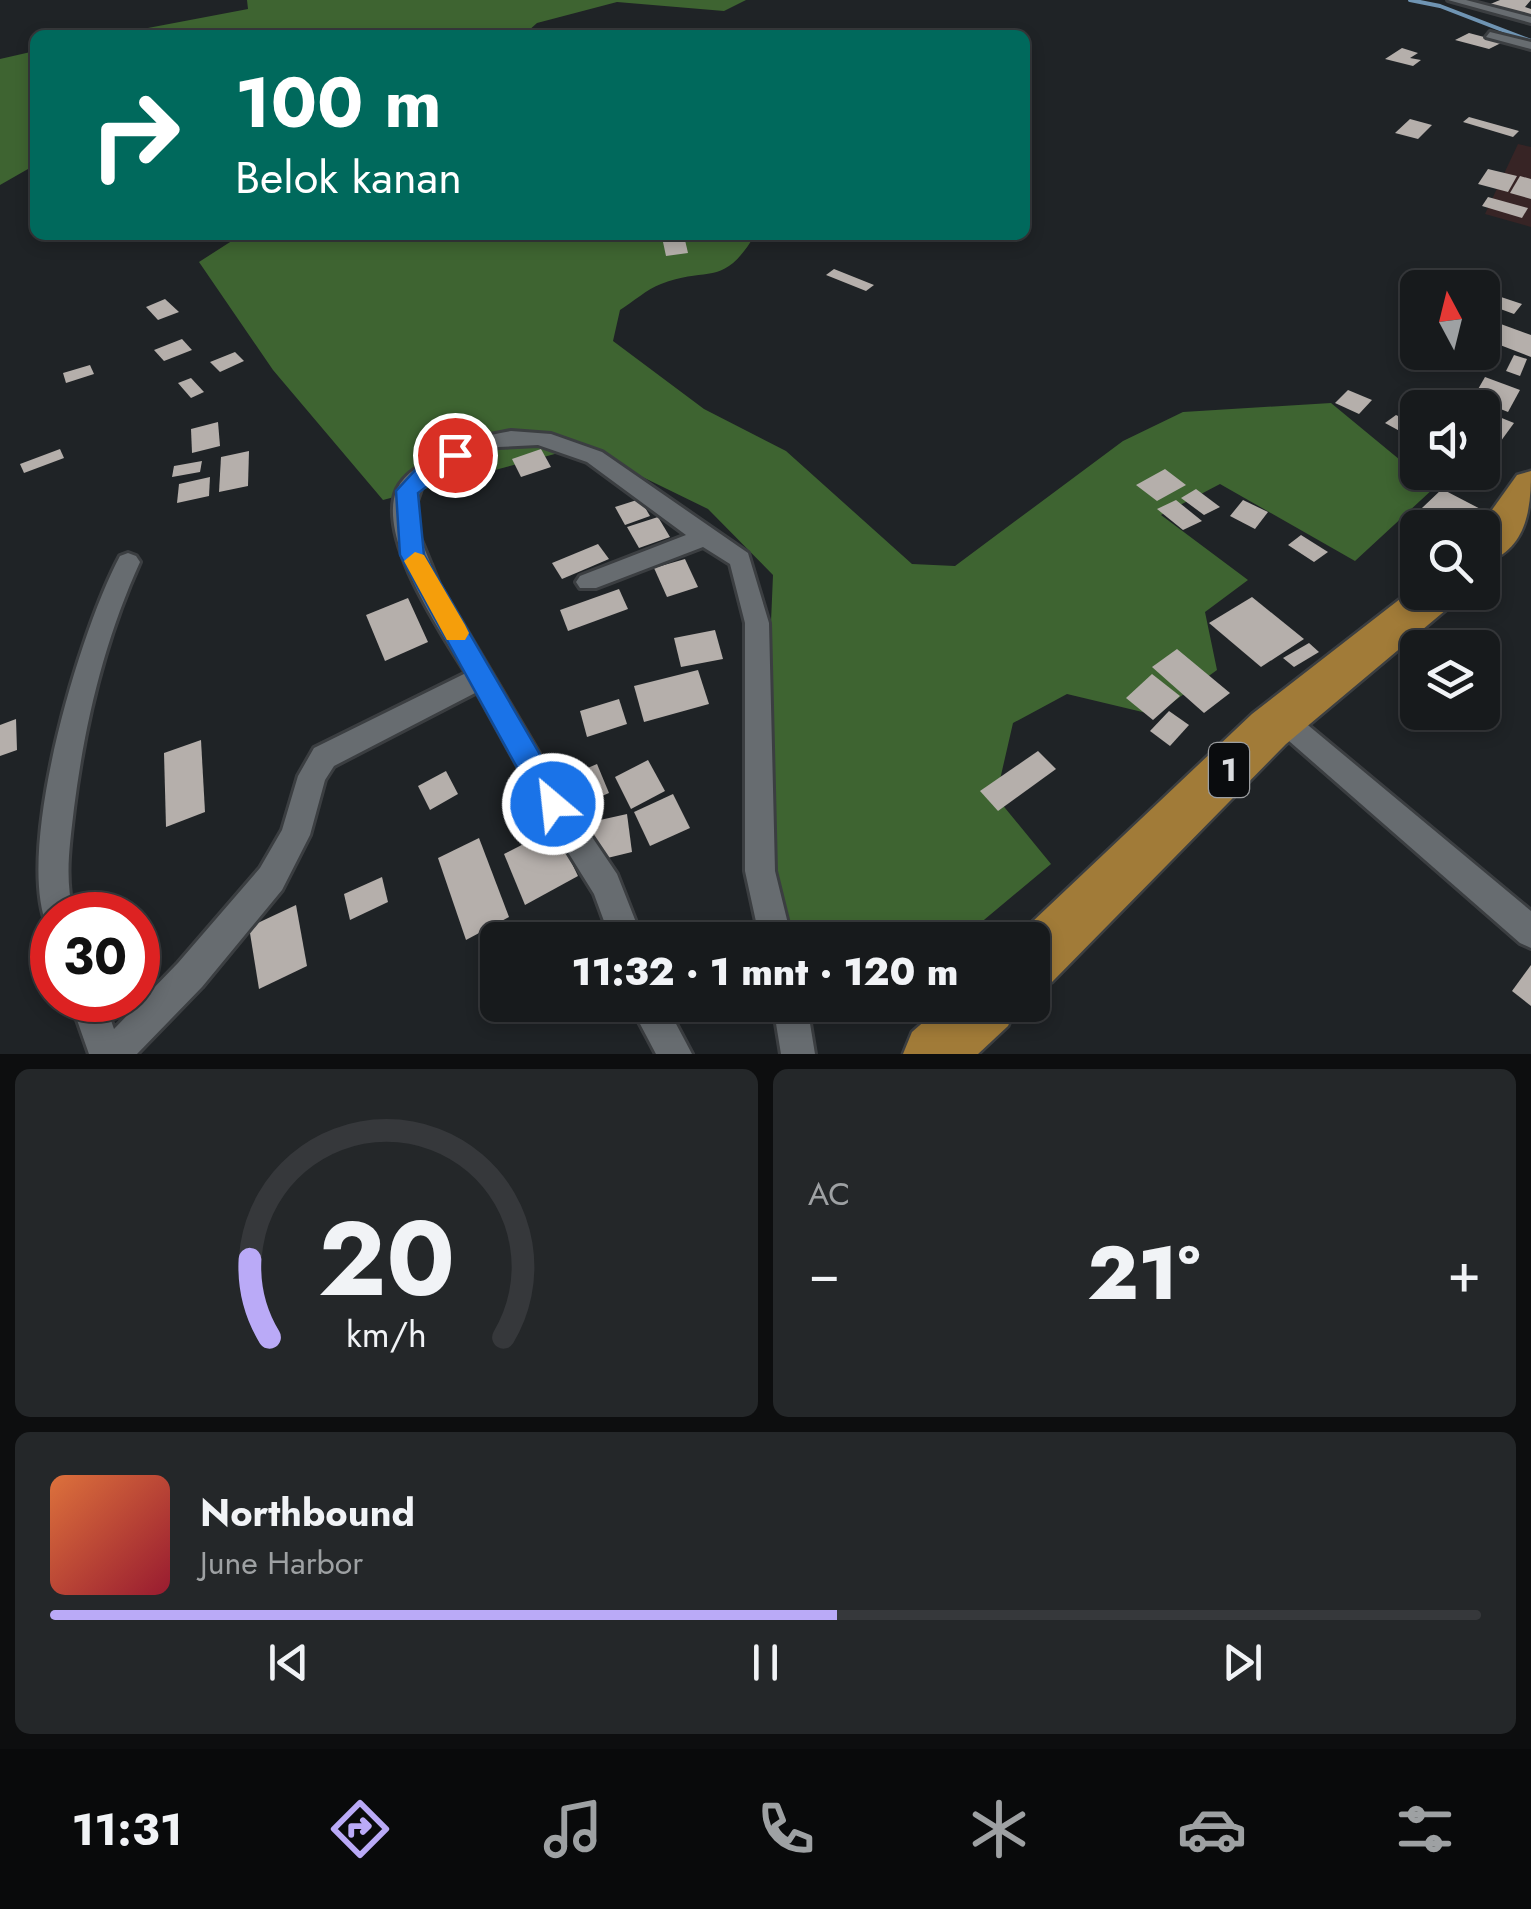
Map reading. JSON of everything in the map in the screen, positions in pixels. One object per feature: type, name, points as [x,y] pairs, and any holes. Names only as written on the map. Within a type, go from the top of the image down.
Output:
[{"type":"highway","points":[[1500,532],[1531,484]]},
{"type":"highway","name":"1","points":[[1050,945],[1282,719],[1416,610]]},
{"type":"highway","points":[[934,1054],[969,1022]]},
{"type":"street","points":[[1453,0],[1531,20]]},
{"type":"street","points":[[1490,34],[1531,46]]},
{"type":"street","points":[[620,922],[606,886],[553,804],[412,555],[407,491],[427,471],[489,442],[518,438],[550,440],[628,477],[740,559],[758,623],[760,860],[772,922]]},
{"type":"street","points":[[588,582],[705,536]]},
{"type":"street","points":[[56,892],[53,867],[80,683],[101,617],[128,562]]},
{"type":"street","points":[[113,1054],[272,879],[294,835],[316,765],[324,756],[482,677]]},
{"type":"street","points":[[1282,719],[1531,932]]},
{"type":"street","points":[[95,1022],[106,1054]]},
{"type":"street","points":[[657,1022],[675,1054]]},
{"type":"street","points":[[793,1022],[798,1054]]},
{"type":"shaded area","points":[[1518,144],[1531,147],[1531,227],[1485,214]]},
{"type":"green space","points":[[247,0],[746,0],[724,11],[617,2],[537,23],[529,30],[137,30],[248,9]]},
{"type":"green space","points":[[30,52],[30,168],[0,185],[0,59]]},
{"type":"green space","points":[[233,240],[751,240],[724,269],[661,284],[620,310],[613,341],[704,409],[786,451],[912,564],[955,566],[1123,441],[1183,412],[1331,403],[1400,460],[1400,490],[1432,490],[1410,510],[1400,510],[1400,519],[1355,561],[1220,484],[1161,515],[1248,580],[1205,612],[1217,670],[1155,715],[1067,694],[1013,723],[996,797],[1051,864],[982,922],[773,922],[768,915],[764,788],[773,575],[708,509],[581,447],[383,500],[273,370],[199,262]]},
{"type":"building","points":[[1500,0],[1531,0],[1525,7],[1531,9],[1531,16],[1488,5]]},
{"type":"building","points":[[1469,33],[1503,42],[1489,49],[1455,40]]},
{"type":"building","points":[[1402,48],[1418,53],[1410,58],[1421,60],[1413,66],[1385,59]]},
{"type":"building","points":[[1469,117],[1519,131],[1513,137],[1463,122]]},
{"type":"building","points":[[1410,119],[1432,125],[1418,139],[1395,133]]},
{"type":"building","points":[[1488,169],[1517,176],[1508,192],[1478,184]]},
{"type":"building","points":[[1520,176],[1531,179],[1531,199],[1510,193]]},
{"type":"building","points":[[1488,197],[1528,208],[1522,218],[1482,206]]},
{"type":"building","points":[[685,240],[688,253],[666,256],[663,242]]},
{"type":"building","points":[[834,269],[874,285],[866,291],[826,275]]},
{"type":"building","points":[[1500,297],[1522,304],[1514,314],[1500,309]]},
{"type":"building","points":[[165,299],[179,312],[158,320],[146,307]]},
{"type":"building","points":[[1500,324],[1531,335],[1531,357],[1500,345]]},
{"type":"building","points":[[182,339],[192,350],[164,361],[154,350]]},
{"type":"building","points":[[235,352],[244,361],[220,372],[210,362]]},
{"type":"building","points":[[1514,355],[1527,359],[1520,376],[1506,371]]},
{"type":"building","points":[[90,365],[94,374],[66,383],[63,373]]},
{"type":"building","points":[[1485,377],[1520,390],[1508,412],[1500,409],[1500,390],[1478,390]]},
{"type":"building","points":[[191,378],[204,392],[191,398],[178,383]]},
{"type":"building","points":[[1348,390],[1372,400],[1359,414],[1335,403]]},
{"type":"building","points":[[1396,415],[1400,417],[1400,431],[1385,423]]},
{"type":"building","points":[[1500,417],[1514,423],[1500,442]]},
{"type":"building","points":[[218,422],[220,446],[192,453],[191,429]]},
{"type":"building","points":[[60,449],[64,458],[24,473],[20,464]]},
{"type":"building","points":[[541,449],[551,467],[521,477],[512,459]]},
{"type":"building","points":[[249,451],[248,486],[219,492],[221,457]]},
{"type":"building","points":[[202,461],[200,472],[172,477],[174,466]]},
{"type":"building","points":[[1165,469],[1186,485],[1157,501],[1136,485]]},
{"type":"building","points":[[210,477],[209,496],[177,503],[179,484]]},
{"type":"building","points":[[1196,489],[1220,507],[1204,515],[1181,498]]},
{"type":"building","points":[[1444,490],[1482,510],[1420,510]]},
{"type":"building","points":[[640,499],[650,516],[625,525],[615,507]]},
{"type":"building","points":[[1176,500],[1202,521],[1183,530],[1157,509]]},
{"type":"building","points":[[1243,500],[1268,512],[1255,529],[1230,516]]},
{"type":"building","points":[[658,517],[670,537],[639,548],[627,527]]},
{"type":"building","points":[[1301,535],[1328,552],[1314,562],[1288,545]]},
{"type":"building","points":[[598,544],[609,559],[562,579],[552,563]]},
{"type":"building","points":[[685,559],[698,587],[667,597],[654,568]]},
{"type":"building","points":[[619,589],[628,609],[568,631],[560,610]]},
{"type":"building","points":[[1252,597],[1304,639],[1261,667],[1209,623]]},
{"type":"building","points":[[408,598],[428,642],[385,661],[366,615]]},
{"type":"building","points":[[715,630],[723,659],[681,667],[674,638]]},
{"type":"building","points":[[1309,643],[1319,652],[1294,667],[1283,658]]},
{"type":"building","points":[[1177,649],[1230,693],[1204,713],[1152,667]]},
{"type":"building","points":[[698,670],[709,704],[644,722],[634,686]]},
{"type":"building","points":[[1152,674],[1180,696],[1153,720],[1126,698]]},
{"type":"building","points":[[619,699],[627,724],[587,737],[580,711]]},
{"type":"building","points":[[1169,711],[1189,725],[1170,746],[1150,731]]},
{"type":"building","points":[[16,719],[17,750],[0,756],[0,725]]},
{"type":"building","points":[[201,740],[205,812],[166,827],[164,753]]},
{"type":"building","points":[[1038,751],[1056,769],[998,811],[980,791]]},
{"type":"building","points":[[648,760],[665,791],[631,809],[615,777]]},
{"type":"building","points":[[597,764],[609,793],[569,810],[557,781]]},
{"type":"building","points":[[446,771],[458,794],[430,810],[418,786]]},
{"type":"building","points":[[673,794],[690,828],[650,846],[634,812]]},
{"type":"building","points":[[627,814],[632,852],[595,861],[591,822]]},
{"type":"building","points":[[555,828],[578,876],[525,905],[504,854]]},
{"type":"building","points":[[479,838],[509,917],[500,922],[480,922],[480,933],[466,940],[438,858]]},
{"type":"building","points":[[382,877],[388,902],[350,920],[344,894]]},
{"type":"building","points":[[296,905],[307,966],[259,989],[249,927]]},
{"type":"building","points":[[1531,965],[1531,1006],[1512,991]]},
{"type":"waterway","points":[[1410,0],[1440,6],[1531,41]]},
{"type":"slow traffic","points":[[415,561],[456,633]]},
{"type":"route","points":[[455,455],[427,471],[407,491],[405,507],[412,555],[553,804]]}]
